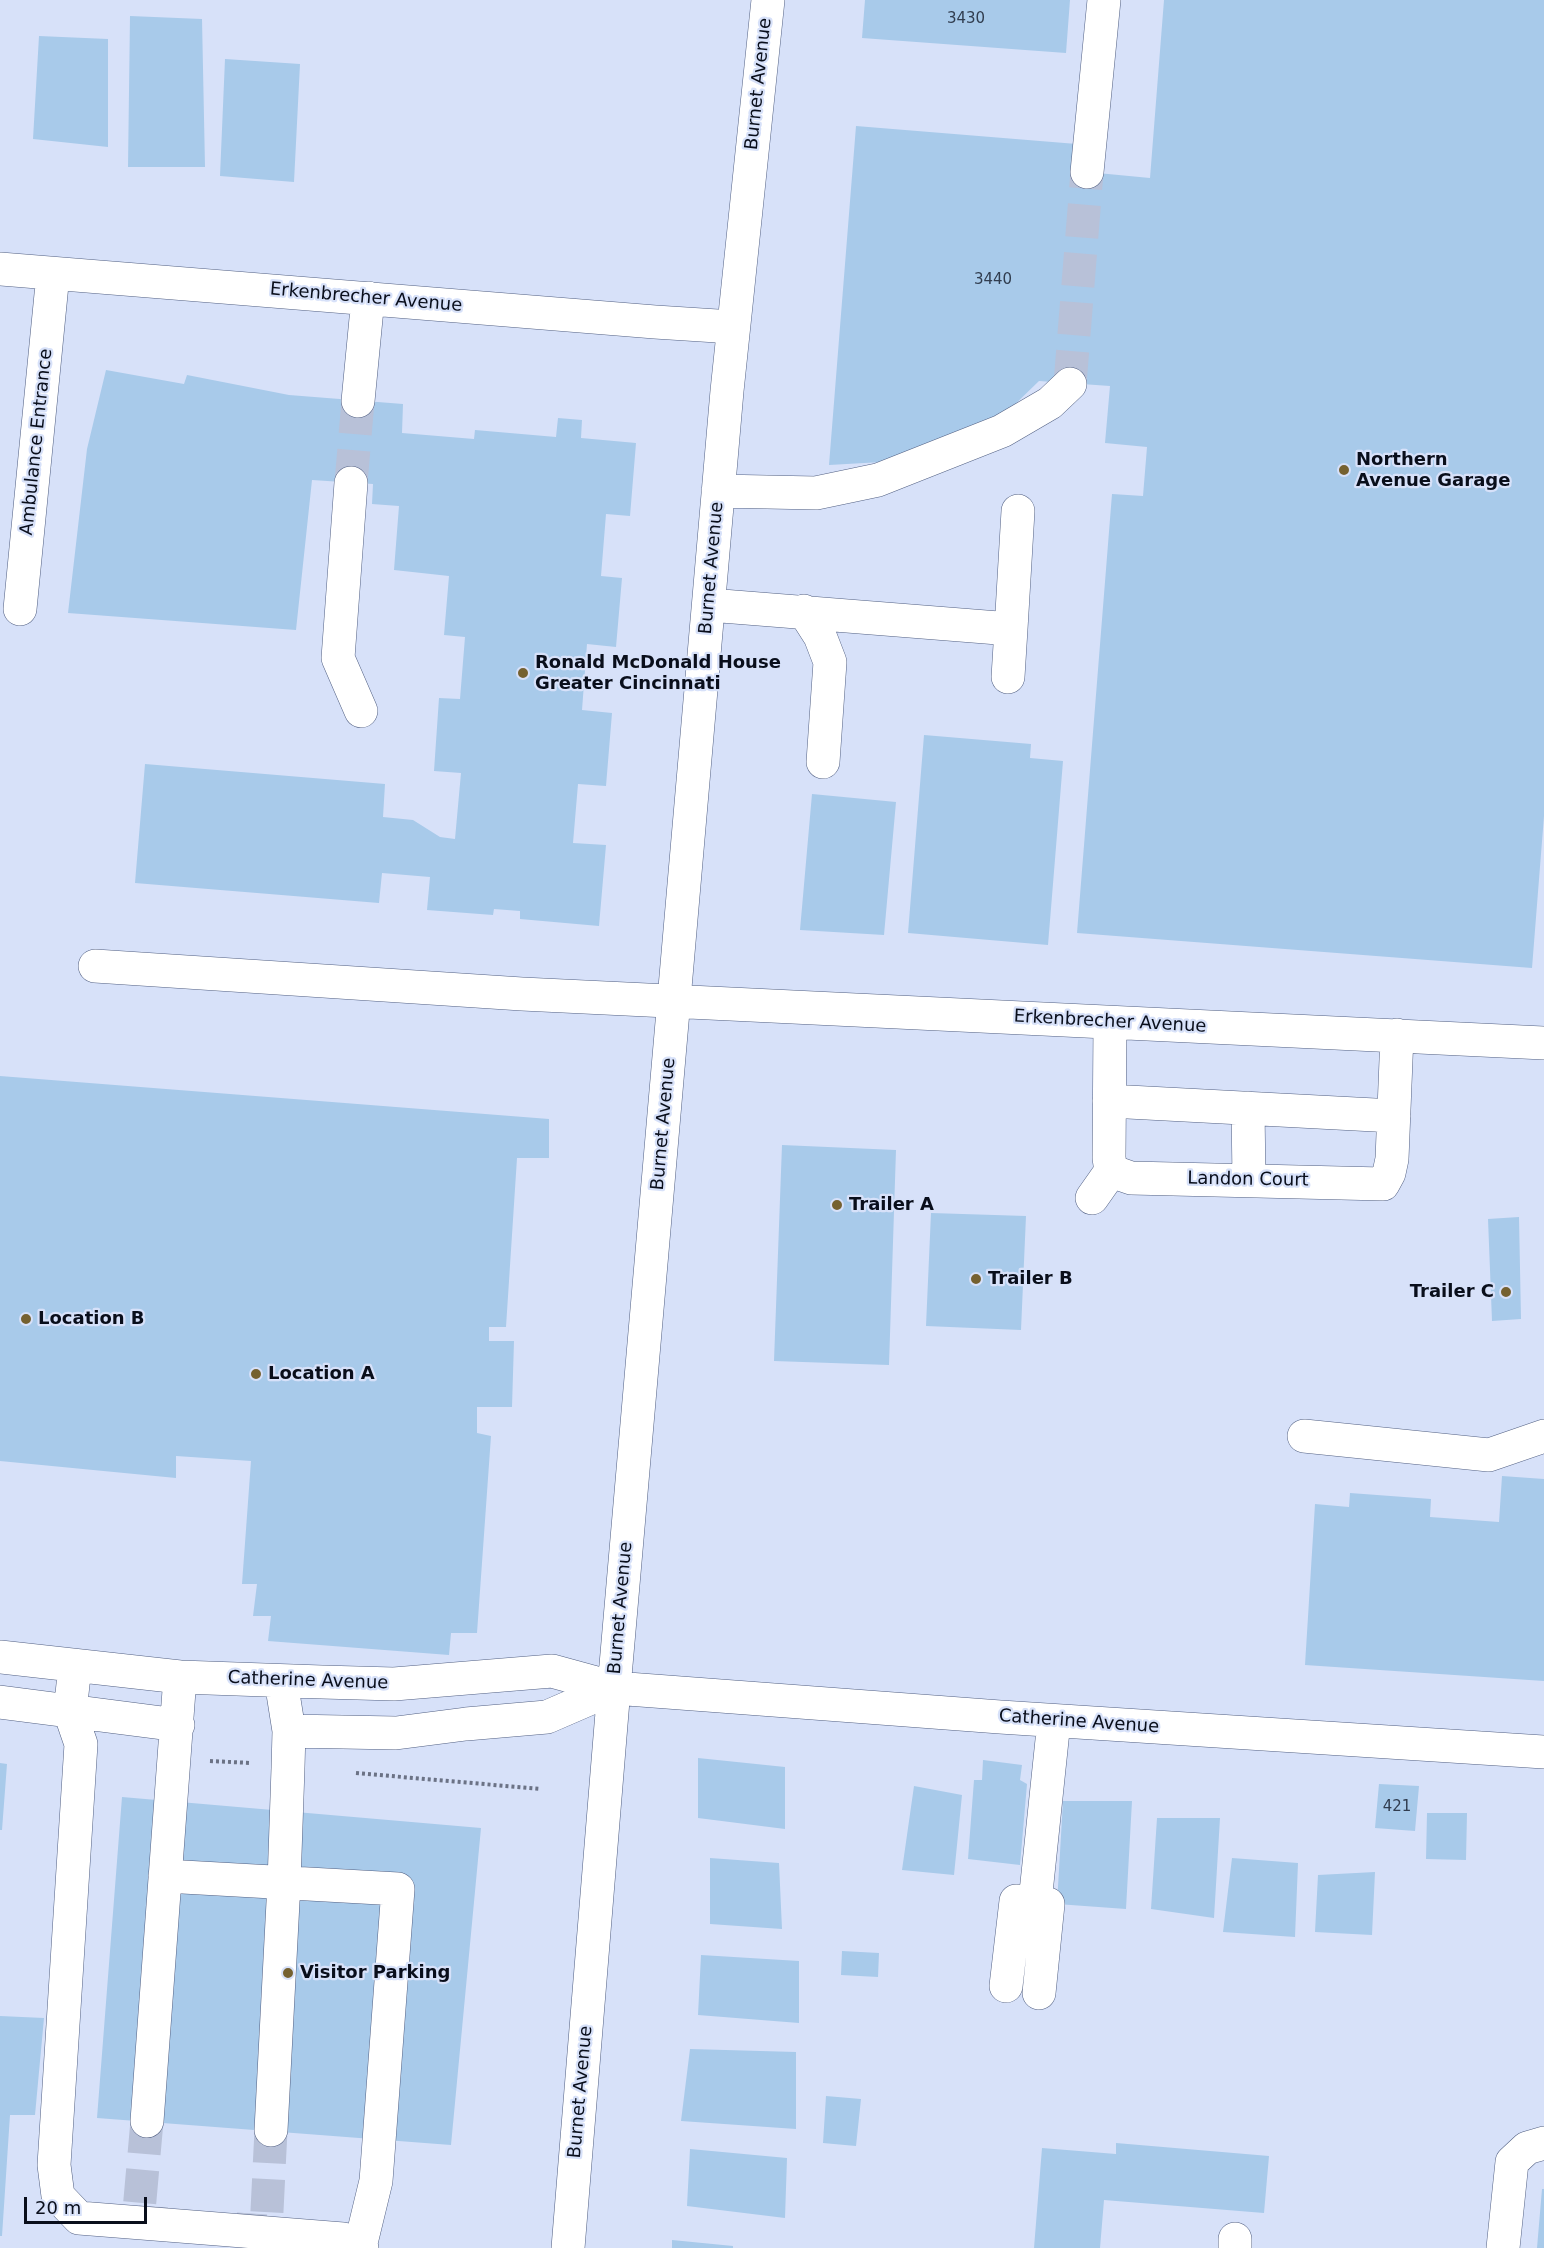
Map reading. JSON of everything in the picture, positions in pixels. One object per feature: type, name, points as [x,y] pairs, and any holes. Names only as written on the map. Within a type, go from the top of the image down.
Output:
[{"type":"street","name":"Burnet Avenue","points":[[568,2248],[614,1688],[718,491],[768,0]]},
{"type":"street","points":[[1087,172],[1104,0]]},
{"type":"street","name":"Erkenbrecher Avenue","points":[[0,269],[733,327]]},
{"type":"street","name":"Ambulance Entrance","points":[[20,609],[53,274]]},
{"type":"street","points":[[358,401],[368,298]]},
{"type":"street","points":[[718,491],[816,493],[878,480],[1002,431],[1050,404],[1070,384]]},
{"type":"street","points":[[351,483],[338,658],[361,711]]},
{"type":"street","points":[[1008,677],[1018,511]]},
{"type":"street","points":[[709,604],[1011,629]]},
{"type":"street","points":[[804,611],[820,636],[830,662],[823,762]]},
{"type":"street","name":"Erkenbrecher Avenue","points":[[95,966],[522,994],[1544,1043]]},
{"type":"street","points":[[1092,1198],[1111,1171],[1109,1158],[1110,1023]]},
{"type":"street","name":"Landon Court","points":[[1111,1171],[1131,1178],[1383,1184],[1389,1173],[1392,1159],[1397,1035]]},
{"type":"street","points":[[1109,1101],[1394,1116]]},
{"type":"street","points":[[1248,1108],[1249,1180]]},
{"type":"street","points":[[1304,1436],[1489,1455],[1544,1436]]},
{"type":"street","name":"Catherine Avenue","points":[[0,1657],[180,1677],[394,1684],[552,1671],[614,1688],[1054,1721],[1544,1752]]},
{"type":"street","points":[[75,1666],[70,1712],[81,1744],[54,2165],[58,2196],[79,2218],[343,2239],[361,2248],[376,2181],[398,1889],[165,1876]]},
{"type":"street","points":[[147,2121],[180,1677]]},
{"type":"street","points":[[271,2130],[284,1883],[289,1731],[281,1681]]},
{"type":"street","name":"Catherine Avenue","points":[[289,1731],[396,1733],[547,1717],[614,1688]]},
{"type":"street","points":[[0,1702],[178,1725]]},
{"type":"street","points":[[1035,1902],[1054,1721]]},
{"type":"street","points":[[1006,1986],[1016,1901],[1048,1904],[1039,1993]]},
{"type":"street","points":[[1503,2248],[1512,2162],[1527,2148],[1544,2143]]},
{"type":"path","points":[[203,1760],[253,1763]]},
{"type":"path","points":[[353,1773],[541,1789]]},
{"type":"building","points":[[865,0],[1070,0],[1066,53],[862,38]]},
{"type":"building","name":"Northern Avenue Garage","points":[[1164,0],[1544,0],[1544,816],[1532,968],[1077,933],[1112,494],[1143,496],[1147,447],[1105,443],[1110,386],[1039,381],[1004,415],[882,462],[829,465],[856,126],[1089,145],[1087,172],[1150,178]]},
{"type":"building","points":[[130,16],[202,19],[205,167],[128,167]]},
{"type":"building","points":[[39,36],[108,39],[108,147],[33,139]]},
{"type":"building","points":[[225,59],[300,64],[294,182],[220,176]]},
{"type":"building","points":[[106,370],[184,384],[187,375],[289,395],[403,404],[402,433],[474,439],[475,430],[556,437],[558,418],[582,420],[581,438],[636,443],[630,516],[606,514],[601,576],[622,578],[616,647],[587,644],[582,710],[612,713],[606,786],[578,784],[573,843],[606,845],[599,926],[520,919],[520,911],[494,909],[493,915],[427,910],[430,877],[382,873],[379,903],[135,883],[145,764],[385,784],[383,817],[413,820],[440,837],[455,839],[461,773],[434,771],[439,698],[460,699],[465,637],[444,635],[449,576],[394,570],[399,506],[372,504],[373,484],[312,480],[296,630],[68,613],[87,449]]},
{"type":"building","points":[[924,735],[1031,744],[1030,758],[1063,761],[1048,945],[908,933]]},
{"type":"building","points":[[812,794],[896,802],[884,935],[800,930]]},
{"type":"building","name":"Location A","points":[[0,1076],[549,1119],[549,1158],[517,1158],[506,1327],[489,1327],[489,1341],[514,1341],[512,1407],[477,1407],[477,1433],[491,1436],[477,1633],[451,1633],[449,1655],[268,1641],[271,1616],[253,1616],[257,1584],[242,1584],[251,1461],[176,1456],[176,1478],[0,1461]]},
{"type":"building","name":"Trailer A","points":[[782,1145],[896,1150],[889,1365],[774,1361]]},
{"type":"building","name":"Trailer B","points":[[931,1213],[1026,1216],[1021,1330],[926,1326]]},
{"type":"building","name":"Trailer C","points":[[1519,1217],[1521,1319],[1492,1321],[1488,1219]]},
{"type":"building","points":[[1502,1476],[1544,1479],[1544,1681],[1305,1665],[1315,1504],[1349,1507],[1350,1493],[1431,1499],[1430,1517],[1499,1522]]},
{"type":"building","points":[[698,1758],[785,1767],[785,1829],[698,1818]]},
{"type":"building","points":[[983,1760],[1022,1765],[1020,1780],[1027,1784],[1020,1865],[968,1859],[974,1780],[982,1780]]},
{"type":"building","points":[[0,1763],[7,1764],[2,1830],[0,1830]]},
{"type":"building","points":[[1379,1784],[1419,1786],[1415,1831],[1375,1828]]},
{"type":"building","points":[[914,1786],[962,1795],[954,1875],[902,1870]]},
{"type":"building","name":"Visitor Parking","points":[[122,1797],[481,1828],[451,2145],[97,2118]]},
{"type":"building","points":[[1063,1801],[1132,1801],[1126,1909],[1057,1904]]},
{"type":"building","points":[[1427,1813],[1467,1813],[1466,1860],[1426,1859]]},
{"type":"building","points":[[1157,1818],[1220,1818],[1214,1918],[1151,1909]]},
{"type":"building","points":[[710,1858],[779,1863],[782,1929],[710,1924]]},
{"type":"building","points":[[1232,1858],[1298,1863],[1295,1937],[1223,1932]]},
{"type":"building","points":[[1375,1872],[1372,1935],[1315,1932],[1318,1875]]},
{"type":"building","points":[[842,1951],[879,1953],[878,1977],[841,1975]]},
{"type":"building","points":[[701,1955],[799,1961],[799,2023],[698,2015]]},
{"type":"building","points":[[0,2016],[44,2018],[35,2115],[10,2115],[2,2236],[0,2236]]},
{"type":"building","points":[[690,2049],[796,2052],[796,2129],[681,2121]]},
{"type":"building","points":[[826,2096],[861,2099],[856,2146],[823,2143]]},
{"type":"building","points":[[1116,2143],[1269,2156],[1264,2213],[1104,2200],[1100,2248],[1034,2248],[1042,2148],[1116,2154]]},
{"type":"building","points":[[690,2149],[787,2158],[785,2218],[687,2206]]},
{"type":"building","points":[[1542,2189],[1544,2189],[1544,2248],[1537,2248]]},
{"type":"building","points":[[672,2240],[733,2246],[733,2248],[672,2248]]},
{"type":"tunnel","points":[[1070,384],[1087,172]]},
{"type":"tunnel","points":[[351,483],[358,401]]},
{"type":"tunnel","points":[[147,2121],[138,2222],[167,2224]]},
{"type":"tunnel","points":[[236,2229],[266,2231],[271,2130]]},
{"type":"place","name":"Northern Avenue Garage","points":[[1344,470]]},
{"type":"place","name":"Ronald McDonald House Greater Cincinnati","points":[[523,673]]},
{"type":"place","name":"Trailer A","points":[[837,1205]]},
{"type":"place","name":"Trailer B","points":[[976,1279]]},
{"type":"place","name":"Trailer C","points":[[1506,1292]]},
{"type":"place","name":"Location B","points":[[26,1319]]},
{"type":"place","name":"Location A","points":[[256,1374]]},
{"type":"place","name":"Visitor Parking","points":[[288,1973]]}]
